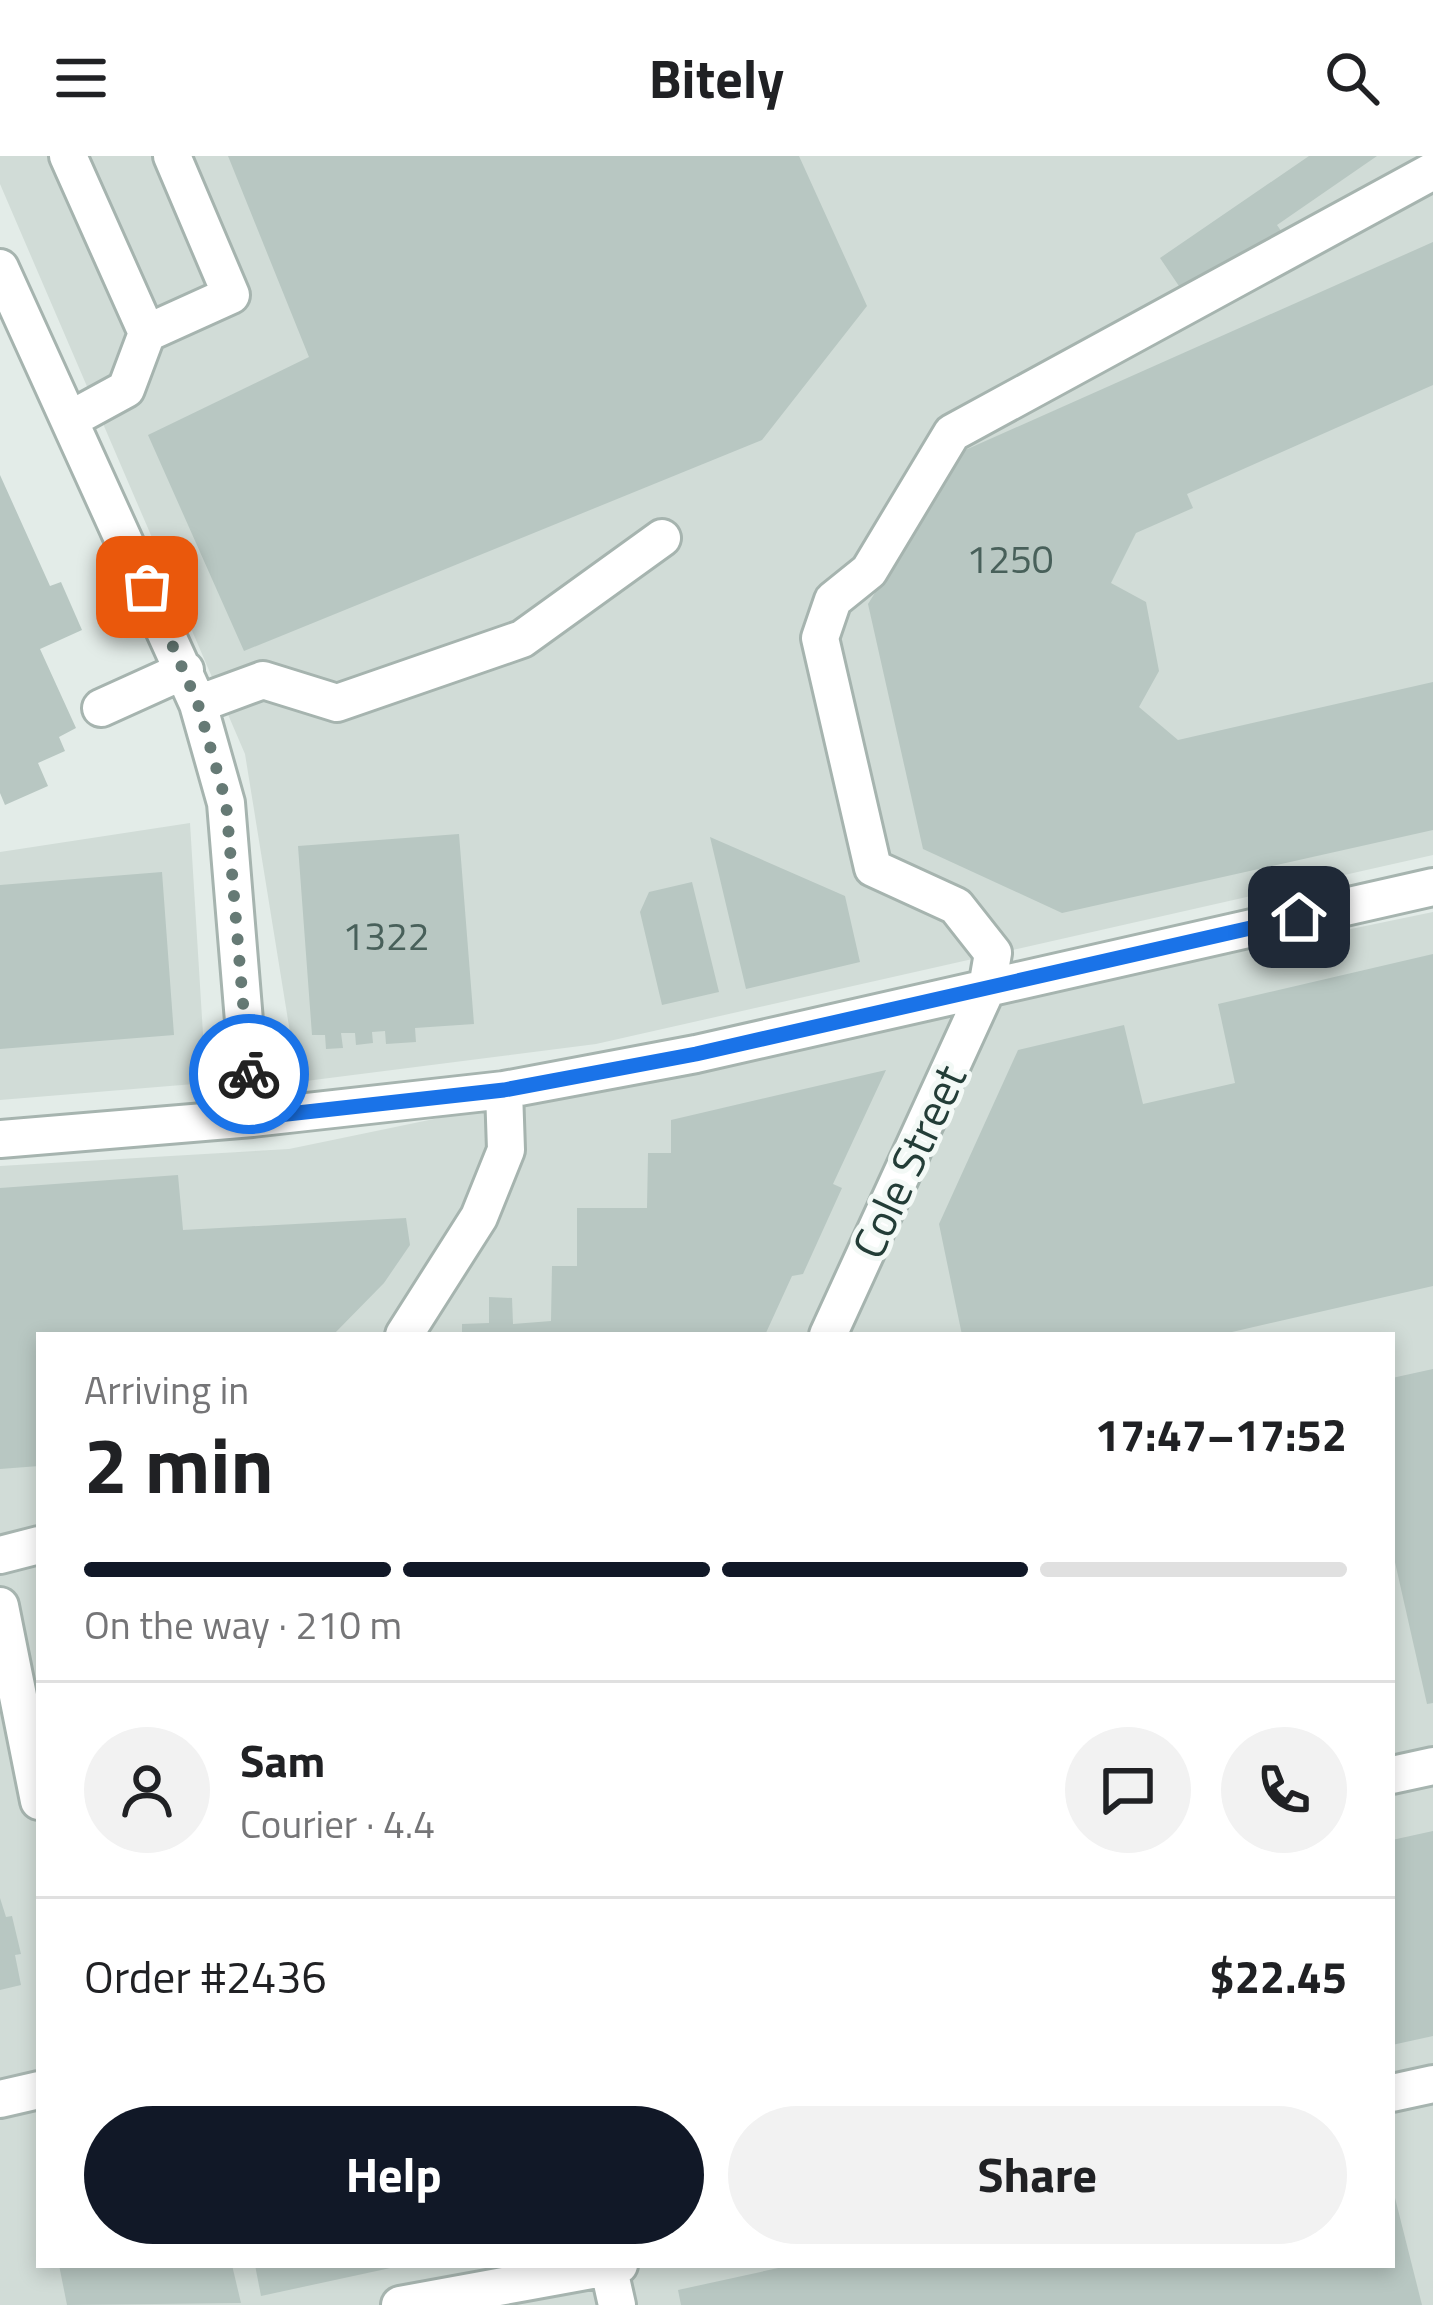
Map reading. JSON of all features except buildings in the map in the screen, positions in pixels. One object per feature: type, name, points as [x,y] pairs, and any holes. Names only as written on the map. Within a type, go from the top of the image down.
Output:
[{"type":"street","points":[[68,156],[147,333],[126,389],[71,419]]},
{"type":"street","points":[[147,333],[232,295],[172,156]]},
{"type":"street","points":[[987,988],[992,952],[956,906],[873,868],[820,638],[833,600],[869,571],[952,433],[1433,171]]},
{"type":"street","points":[[0,268],[10,314],[71,419],[192,687],[226,802],[252,1118]]},
{"type":"street","points":[[101,708],[192,687],[263,680],[337,703],[522,639],[662,538]]},
{"type":"street","points":[[0,1139],[504,1090],[696,1054],[1433,887]]},
{"type":"street","name":"Cole Street","points":[[829,1332],[987,988]]},
{"type":"street","points":[[406,1332],[486,1200],[506,1150],[504,1090]]},
{"type":"street","points":[[0,1555],[36,1546]]},
{"type":"street","points":[[0,1606],[24,1648],[36,1770]]},
{"type":"street","points":[[1395,1774],[1433,1766]]},
{"type":"street","points":[[1395,2091],[1433,2084]]},
{"type":"street","points":[[0,2098],[36,2091]]},
{"type":"street","points":[[400,2305],[601,2268]]},
{"type":"street","points":[[612,2268],[616,2305]]},
{"type":"shaded area","points":[[0,156],[1433,156],[1433,855],[596,1044],[298,1082],[245,754],[0,184]]},
{"type":"shaded area","points":[[190,823],[206,1083],[0,1100],[0,852]]},
{"type":"shaded area","points":[[1433,912],[1433,2305],[0,2305],[0,1166],[289,1149]]},
{"type":"way so far","points":[[147,587],[198,704],[226,802],[249,1074]]},
{"type":"route","points":[[249,1074],[252,1118],[504,1090],[696,1054],[1299,917]]}]
